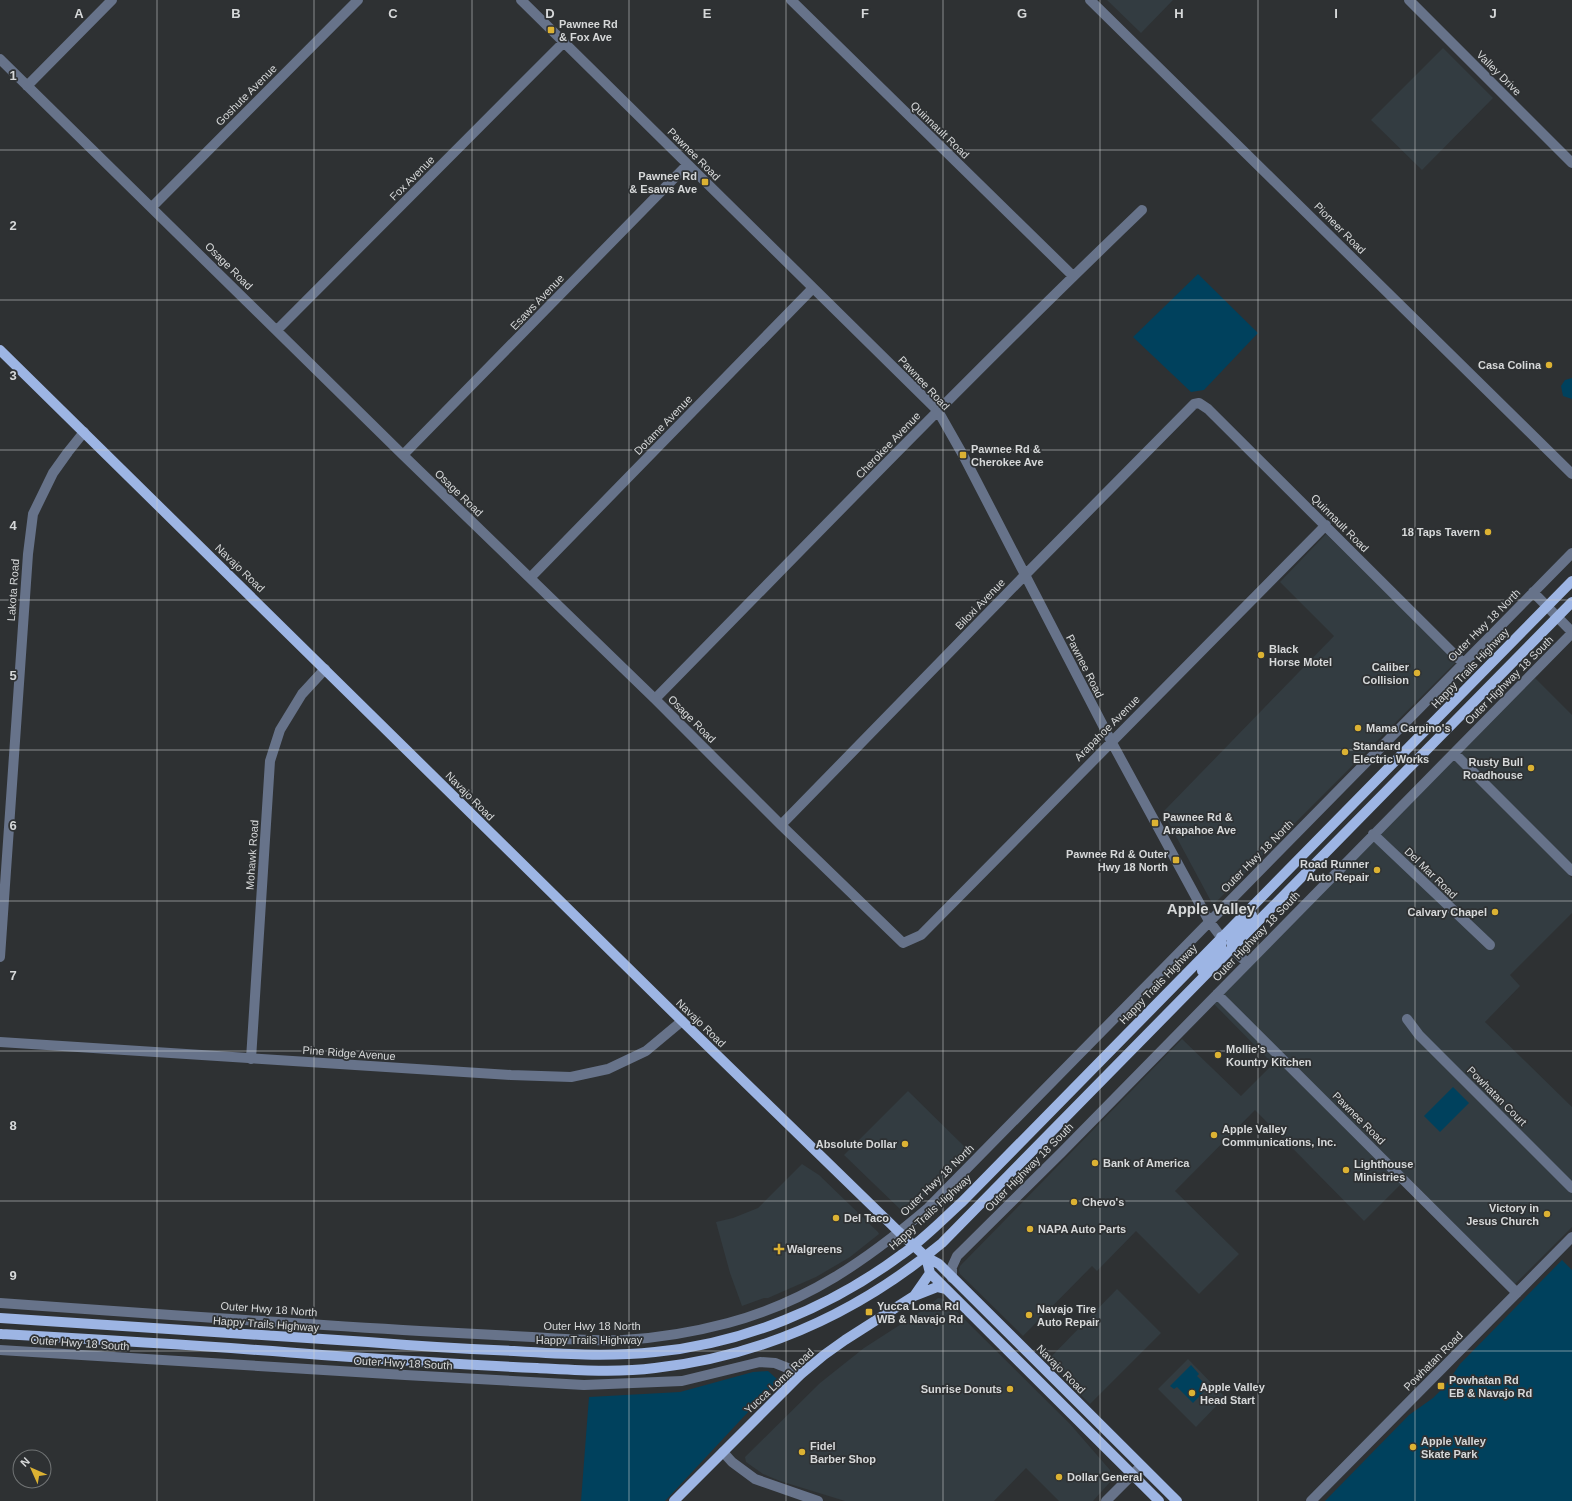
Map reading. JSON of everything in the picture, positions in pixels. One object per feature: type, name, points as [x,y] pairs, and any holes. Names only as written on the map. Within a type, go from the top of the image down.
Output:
[{"type":"main road","name":"Navajo Road","points":[[0,350],[682,1021],[899,1232],[926,1257],[939,1264],[1177,1501]]},
{"type":"main road","name":"Happy Trails Highway","points":[[0,1318],[544,1353],[622,1355],[658,1352],[701,1345],[732,1337],[775,1323],[835,1297],[868,1278],[914,1246],[962,1202],[1572,581]]},
{"type":"main road","points":[[0,1334],[317,1354],[446,1364],[614,1371],[656,1368],[726,1355],[779,1340],[805,1329],[868,1296],[926,1257],[942,1243],[1233,949],[1572,602]]},
{"type":"main road","points":[[1233,949],[1231,943],[1232,936],[1279,888],[1283,875]]},
{"type":"main road","points":[[1165,1018],[1173,1001],[1221,950],[1221,937]]},
{"type":"main road","points":[[926,1257],[930,1273],[945,1289],[1159,1501]]},
{"type":"main road","points":[[914,1296],[930,1273]]},
{"type":"main road","points":[[914,1296],[937,1287],[945,1289]]},
{"type":"main road","name":"Yucca Loma Road","points":[[674,1501],[800,1375],[845,1340],[914,1296]]},
{"type":"street","points":[[27,86],[112,0]]},
{"type":"street","name":"Goshute Avenue","points":[[152,207],[358,0]]},
{"type":"street","name":"Pawnee Road","points":[[521,0],[938,411],[963,455],[1111,741],[1209,921],[1221,937]]},
{"type":"street","name":"Quinnault Road","points":[[791,0],[1073,276]]},
{"type":"street","name":"Pioneer Road","points":[[1090,0],[1572,474]]},
{"type":"street","name":"Valley Drive","points":[[1410,0],[1572,163]]},
{"type":"street","name":"Fox Avenue","points":[[277,330],[564,42]]},
{"type":"street","name":"Osage Road","points":[[0,59],[903,943]]},
{"type":"street","name":"Esaws Avenue","points":[[403,455],[687,165]]},
{"type":"street","name":"Cherokee Avenue","points":[[655,700],[938,411],[1073,276],[1142,210]]},
{"type":"street","name":"Dotame Avenue","points":[[530,578],[813,288]]},
{"type":"street","name":"Quinnault Road","points":[[1199,403],[1208,409],[1326,525],[1463,663]]},
{"type":"street","name":"Biloxi Avenue","points":[[781,825],[1191,406],[1199,403]]},
{"type":"street","name":"Lakota Road","points":[[0,957],[27,562],[33,514],[53,473],[84,432]]},
{"type":"street","name":"Arapahoe Avenue","points":[[903,943],[920,935],[1326,525]]},
{"type":"street","name":"Outer Hwy 18 North","points":[[0,1303],[396,1330],[577,1340],[623,1340],[693,1331],[731,1322],[789,1302],[837,1277],[899,1232],[928,1208],[1572,552]]},
{"type":"street","points":[[1533,592],[1572,632]]},
{"type":"street","name":"Outer Highway 18 South","points":[[957,1256],[1217,994],[1572,632]]},
{"type":"street","name":"Mohawk Road","points":[[251,1059],[270,762],[280,730],[302,694],[325,669]]},
{"type":"street","points":[[1454,753],[1572,871]]},
{"type":"street","name":"Del Mar Road","points":[[1373,834],[1490,945]]},
{"type":"street","points":[[1233,949],[1247,963]]},
{"type":"street","name":"Pawnee Road","points":[[1217,994],[1517,1293]]},
{"type":"street","name":"Powhatan Court","points":[[1407,1019],[1420,1035],[1572,1188]]},
{"type":"street","name":"Pine Ridge Avenue","points":[[0,1042],[511,1075],[572,1077],[608,1070],[646,1051],[682,1021]]},
{"type":"street","name":"Powhatan Road","points":[[1312,1501],[1572,1237]]},
{"type":"street","points":[[939,1264],[957,1256]]},
{"type":"street","points":[[952,1278],[952,1267],[957,1256]]},
{"type":"street","name":"Outer Hwy 18 South","points":[[0,1350],[584,1385],[682,1381],[760,1362],[775,1364],[790,1369],[800,1375]]},
{"type":"street","points":[[723,1452],[732,1462],[755,1479],[818,1501]]},
{"type":"street","points":[[1106,1501],[1141,1466]]},
{"type":"shaded area","points":[[1107,0],[1173,0],[1141,33]]},
{"type":"shaded area","points":[[1443,48],[1493,98],[1422,170],[1371,120]]},
{"type":"shaded area","points":[[1198,274],[1258,333],[1204,390],[1191,392],[1133,337]]},
{"type":"shaded area","points":[[1572,378],[1572,399],[1563,396],[1561,386],[1565,380]]},
{"type":"shaded area","points":[[1326,534],[1456,662],[1213,905],[1163,812],[1334,636],[1280,582]]},
{"type":"shaded area","points":[[1535,678],[1572,715],[1572,866],[1460,754]]},
{"type":"shaded area","points":[[1454,760],[1572,878],[1572,913],[1510,975],[1520,986],[1485,1022],[1572,1107],[1572,1227],[1515,1284],[1408,1177],[1364,1221],[1255,1110],[1175,1191],[1239,1254],[1199,1294],[1136,1231],[1097,1271],[1092,1266],[1023,1336],[960,1274],[960,1266],[1182,1039],[1241,1096],[1273,1064],[1214,1004]]},
{"type":"shaded area","points":[[1453,1087],[1469,1103],[1440,1132],[1424,1116]]},
{"type":"shaded area","points":[[908,1091],[969,1151],[908,1212],[902,1211],[844,1155]]},
{"type":"shaded area","points":[[802,1164],[819,1175],[879,1234],[850,1257],[816,1277],[768,1298],[742,1306],[730,1273],[716,1222],[733,1218],[758,1208]]},
{"type":"shaded area","points":[[1562,1260],[1572,1270],[1572,1501],[1325,1501],[1409,1415],[1433,1398],[1445,1386],[1460,1364]]},
{"type":"shaded area","points":[[1117,1289],[1161,1333],[1090,1404],[1047,1361]]},
{"type":"shaded area","points":[[938,1298],[944,1299],[1070,1424],[1110,1470],[1111,1481],[1093,1501],[1059,1501],[1026,1468],[994,1501],[845,1501],[780,1481],[763,1474],[746,1462],[745,1457],[820,1383],[864,1348],[923,1310]]},
{"type":"shaded area","name":"Apple Valley Head Start","points":[[1188,1359],[1225,1397],[1196,1427],[1158,1389]]},
{"type":"shaded area","points":[[1191,1365],[1199,1374],[1197,1376],[1208,1387],[1193,1403],[1177,1387],[1174,1389],[1170,1386]]},
{"type":"shaded area","points":[[768,1371],[778,1380],[665,1501],[581,1501],[589,1397],[680,1392],[753,1372]]},
{"type":"place","name":"Pawnee Rd & Fox Ave","points":[[551,30]]},
{"type":"place","name":"Pawnee Rd & Esaws Ave","points":[[705,182]]},
{"type":"place","name":"Casa Colina","points":[[1549,365]]},
{"type":"place","name":"Pawnee Rd & Cherokee Ave","points":[[963,455]]},
{"type":"place","name":"18 Taps Tavern","points":[[1488,532]]},
{"type":"place","name":"Black Horse Motel","points":[[1261,655]]},
{"type":"place","name":"Caliber Collision","points":[[1417,673]]},
{"type":"place","name":"Mama Carpino's","points":[[1358,728]]},
{"type":"place","name":"Standard Electric Works","points":[[1345,752]]},
{"type":"place","name":"Rusty Bull Roadhouse","points":[[1531,768]]},
{"type":"place","name":"Pawnee Rd & Arapahoe Ave","points":[[1155,823]]},
{"type":"place","name":"Pawnee Rd & Outer Hwy 18 North","points":[[1176,860]]},
{"type":"place","name":"Road Runner Auto Repair","points":[[1377,870]]},
{"type":"place","name":"Calvary Chapel","points":[[1495,912]]},
{"type":"place","name":"Mollie's Kountry Kitchen","points":[[1218,1055]]},
{"type":"place","name":"Apple Valley Communications, Inc.","points":[[1214,1135]]},
{"type":"place","name":"Absolute Dollar","points":[[905,1144]]},
{"type":"place","name":"Bank of America","points":[[1095,1163]]},
{"type":"place","name":"Lighthouse Ministries","points":[[1346,1170]]},
{"type":"place","name":"Chevo's","points":[[1074,1202]]},
{"type":"place","name":"Victory in Jesus Church","points":[[1547,1214]]},
{"type":"place","name":"Del Taco","points":[[836,1218]]},
{"type":"place","name":"NAPA Auto Parts","points":[[1030,1229]]},
{"type":"place","name":"Walgreens","points":[[779,1249]]},
{"type":"place","name":"Yucca Loma Rd WB & Navajo Rd","points":[[869,1312]]},
{"type":"place","name":"Navajo Tire Auto Repair","points":[[1029,1315]]},
{"type":"place","name":"Powhatan Rd EB & Navajo Rd","points":[[1441,1386]]},
{"type":"place","name":"Sunrise Donuts","points":[[1010,1389]]},
{"type":"place","name":"Apple Valley Head Start","points":[[1192,1393]]},
{"type":"place","name":"Apple Valley Skate Park","points":[[1413,1447]]},
{"type":"place","name":"Fidel Barber Shop","points":[[802,1452]]},
{"type":"place","name":"Dollar General","points":[[1059,1477]]},
{"type":"district","name":"Apple Valley","points":[[1211,909]]}]
